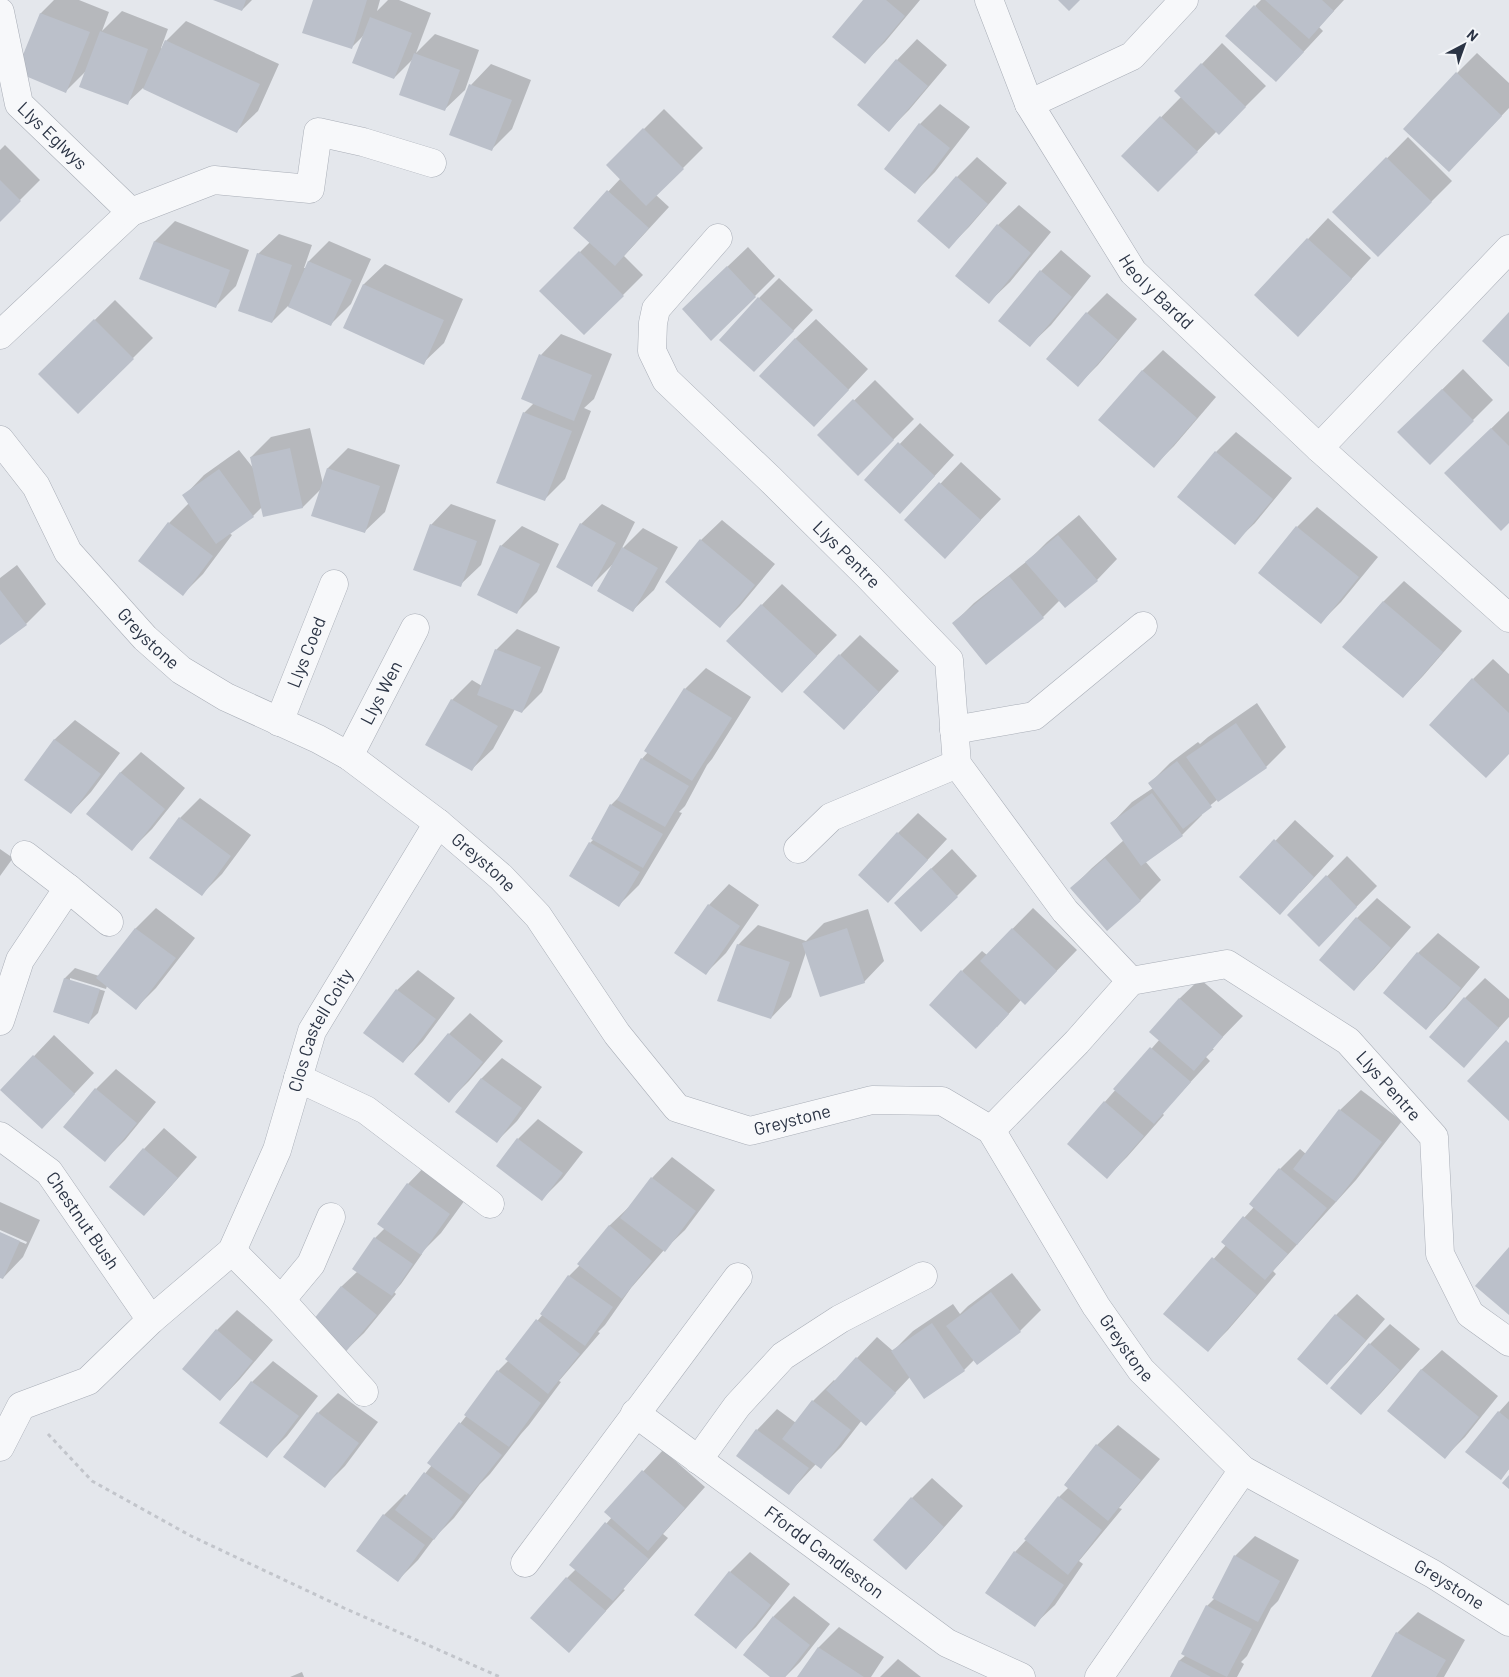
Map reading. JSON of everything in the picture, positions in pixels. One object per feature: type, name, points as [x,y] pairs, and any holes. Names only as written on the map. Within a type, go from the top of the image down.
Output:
[{"type":"street","name":"Heol y Bardd","points":[[989,0],[1029,104],[1133,272],[1319,448],[1509,618]]},
{"type":"street","points":[[1029,104],[1132,56],[1184,0]]},
{"type":"street","name":"Llys Eglwys","points":[[0,12],[19,104],[131,212]]},
{"type":"street","points":[[0,335],[131,212],[214,180],[310,189],[318,132],[363,142],[432,163]]},
{"type":"street","name":"Llys Pentre","points":[[718,238],[656,309],[653,323],[652,351],[666,380],[798,506],[949,660],[958,764],[1065,912],[1131,981],[1227,964],[1348,1041],[1434,1137],[1440,1254],[1470,1314],[1509,1342]]},
{"type":"street","points":[[1319,448],[1509,249]]},
{"type":"street","name":"Greystone","points":[[0,440],[36,486],[68,552],[145,638],[181,670],[226,697],[349,756],[438,823],[501,877],[538,916],[616,1034],[677,1108],[750,1131],[872,1100],[942,1101],[991,1130],[1096,1306],[1141,1370],[1243,1470],[1424,1570],[1509,1622]]},
{"type":"street","name":"Llys Coed","points":[[279,722],[334,584]]},
{"type":"street","points":[[954,730],[1034,716],[1143,626]]},
{"type":"street","name":"Llys Wen","points":[[349,756],[415,628]]},
{"type":"street","points":[[798,849],[831,817],[958,764]]},
{"type":"street","name":"Clos Castell Coity","points":[[21,1406],[88,1381],[151,1320],[232,1251],[276,1150],[312,1031],[438,823]]},
{"type":"street","points":[[25,855],[109,922]]},
{"type":"street","points":[[0,1021],[20,960],[68,888]]},
{"type":"street","points":[[991,1130],[1077,1042],[1131,981]]},
{"type":"street","points":[[298,1078],[366,1110],[490,1204]]},
{"type":"street","name":"Chestnut Bush","points":[[0,1136],[49,1172],[151,1320]]},
{"type":"street","points":[[281,1300],[311,1264],[331,1217]]},
{"type":"street","points":[[232,1251],[281,1300],[364,1392]]},
{"type":"street","points":[[698,1460],[738,1406],[783,1356],[840,1319],[923,1276]]},
{"type":"street","points":[[525,1563],[738,1277]]},
{"type":"street","points":[[0,1447],[21,1406]]},
{"type":"street","name":"Ffordd Candleston","points":[[635,1413],[947,1643],[1021,1677]]},
{"type":"street","points":[[1100,1677],[1243,1470]]},
{"type":"path","points":[[21,1406],[92,1481],[191,1536],[344,1608],[500,1677]]},
{"type":"building","points":[[213,0],[246,0],[242,11]]},
{"type":"building","points":[[313,0],[367,0],[352,49],[302,33]]},
{"type":"building","points":[[863,0],[886,0],[905,16],[865,64],[832,37]]},
{"type":"building","points":[[1058,0],[1080,0],[1069,11]]},
{"type":"building","points":[[1265,0],[1322,0],[1334,11],[1309,39]]},
{"type":"building","points":[[1254,5],[1304,52],[1276,82],[1225,36]]},
{"type":"building","points":[[40,13],[90,32],[66,93],[16,72]]},
{"type":"building","points":[[370,17],[412,33],[394,79],[352,63]]},
{"type":"building","points":[[100,31],[148,49],[128,105],[79,87]]},
{"type":"building","points":[[165,40],[260,84],[237,133],[143,89]]},
{"type":"building","points":[[414,53],[460,70],[445,111],[399,95]]},
{"type":"building","points":[[896,59],[928,86],[889,132],[857,105]]},
{"type":"building","points":[[1201,63],[1246,107],[1219,135],[1174,91]]},
{"type":"building","points":[[1456,72],[1502,116],[1449,172],[1403,129]]},
{"type":"building","points":[[469,84],[512,100],[492,151],[449,135]]},
{"type":"building","points":[[1160,116],[1198,152],[1158,192],[1121,156]]},
{"type":"building","points":[[919,123],[950,148],[915,194],[884,169]]},
{"type":"building","points":[[643,128],[684,169],[646,206],[606,165]]},
{"type":"building","points":[[1386,157],[1432,202],[1378,257],[1332,212]]},
{"type":"building","points":[[956,176],[988,204],[949,249],[917,221]]},
{"type":"building","points":[[0,180],[21,201],[0,222]]},
{"type":"building","points":[[607,190],[649,228],[615,266],[573,228]]},
{"type":"building","points":[[997,224],[1031,253],[989,304],[955,276]]},
{"type":"building","points":[[1307,238],[1352,279],[1298,337],[1254,295]]},
{"type":"building","points":[[154,241],[230,270],[216,308],[139,279]]},
{"type":"building","points":[[579,251],[624,296],[584,335],[539,291]]},
{"type":"building","points":[[257,253],[292,265],[272,323],[238,311]]},
{"type":"building","points":[[308,261],[352,280],[331,326],[288,307]]},
{"type":"building","points":[[727,266],[756,297],[711,341],[682,309]]},
{"type":"building","points":[[1040,270],[1072,297],[1030,347],[998,321]]},
{"type":"building","points":[[363,284],[444,320],[424,365],[343,328]]},
{"type":"building","points":[[758,297],[794,331],[754,372],[719,340]]},
{"type":"building","points":[[1086,312],[1118,340],[1078,387],[1046,359]]},
{"type":"building","points":[[1509,312],[1509,367],[1482,341]]},
{"type":"building","points":[[94,319],[134,359],[78,414],[38,374]]},
{"type":"building","points":[[795,338],[849,390],[814,427],[759,376]]},
{"type":"building","points":[[539,354],[592,375],[574,421],[521,399]]},
{"type":"building","points":[[1142,370],[1197,418],[1154,468],[1098,420]]},
{"type":"building","points":[[1442,389],[1474,421],[1430,465],[1397,432]]},
{"type":"building","points":[[853,399],[894,440],[858,476],[817,435]]},
{"type":"building","points":[[523,412],[572,431],[545,501],[496,483]]},
{"type":"building","points":[[1491,428],[1509,446],[1509,523],[1501,531],[1444,473]]},
{"type":"building","points":[[898,442],[935,476],[900,514],[864,480]]},
{"type":"building","points":[[290,448],[303,508],[263,517],[250,457]]},
{"type":"building","points":[[1215,451],[1273,499],[1235,545],[1177,497]]},
{"type":"building","points":[[327,468],[380,486],[365,533],[311,516]]},
{"type":"building","points":[[219,469],[254,517],[216,544],[182,495]]},
{"type":"building","points":[[939,482],[981,520],[945,559],[904,520]]},
{"type":"building","points":[[168,522],[213,556],[183,596],[138,561]]},
{"type":"building","points":[[580,523],[616,543],[592,587],[556,567]]},
{"type":"building","points":[[430,524],[477,541],[461,587],[413,570]]},
{"type":"building","points":[[1296,526],[1359,577],[1321,624],[1258,573]]},
{"type":"building","points":[[1058,535],[1098,581],[1065,608],[1025,562]]},
{"type":"building","points":[[700,539],[755,585],[720,628],[665,582]]},
{"type":"building","points":[[500,545],[540,564],[517,614],[477,595]]},
{"type":"building","points":[[622,547],[658,568],[633,612],[597,591]]},
{"type":"building","points":[[1009,576],[1044,618],[986,665],[952,623]]},
{"type":"building","points":[[0,590],[27,625],[0,645]]},
{"type":"building","points":[[1383,601],[1443,652],[1403,698],[1342,647]]},
{"type":"building","points":[[761,604],[817,656],[782,693],[726,641]]},
{"type":"building","points":[[495,649],[541,667],[522,713],[477,695]]},
{"type":"building","points":[[839,654],[879,692],[844,730],[803,692]]},
{"type":"building","points":[[1472,678],[1509,713],[1509,754],[1486,778],[1429,725]]},
{"type":"building","points":[[684,688],[732,718],[692,781],[644,751]]},
{"type":"building","points":[[451,699],[498,726],[472,771],[425,745]]},
{"type":"building","points":[[1236,723],[1267,768],[1218,802],[1186,757]]},
{"type":"building","points":[[54,739],[101,774],[71,814],[24,780]]},
{"type":"building","points":[[641,758],[689,786],[665,827],[617,800]]},
{"type":"building","points":[[1177,761],[1212,807],[1183,829],[1148,783]]},
{"type":"building","points":[[120,772],[165,809],[132,851],[86,814]]},
{"type":"building","points":[[1152,793],[1183,836],[1141,866],[1110,823]]},
{"type":"building","points":[[610,804],[663,834],[643,868],[591,839]]},
{"type":"building","points":[[179,817],[231,856],[202,896],[149,858]]},
{"type":"building","points":[[897,832],[928,860],[888,903],[858,875]]},
{"type":"building","points":[[1274,839],[1314,877],[1280,915],[1239,877]]},
{"type":"building","points":[[589,842],[640,872],[619,907],[569,876]]},
{"type":"building","points":[[1105,858],[1141,901],[1107,931],[1070,888]]},
{"type":"building","points":[[931,868],[958,897],[921,932],[894,903]]},
{"type":"building","points":[[1326,875],[1357,907],[1319,947],[1287,915]]},
{"type":"building","points":[[708,904],[740,926],[706,975],[674,953]]},
{"type":"building","points":[[1356,917],[1391,948],[1354,991],[1319,960]]},
{"type":"building","points":[[135,928],[176,958],[136,1010],[96,978]]},
{"type":"building","points":[[847,928],[865,983],[820,997],[802,943]]},
{"type":"building","points":[[1012,928],[1057,971],[1025,1005],[980,961]]},
{"type":"building","points":[[737,944],[790,962],[771,1019],[717,1001]]},
{"type":"building","points":[[1417,952],[1461,988],[1426,1030],[1383,993]]},
{"type":"building","points":[[961,970],[1009,1014],[976,1049],[929,1005]]},
{"type":"building","points":[[64,978],[100,989],[89,1024],[53,1012]]},
{"type":"building","points":[[396,989],[436,1019],[403,1063],[363,1033]]},
{"type":"building","points":[[1464,997],[1499,1028],[1464,1068],[1429,1037]]},
{"type":"building","points":[[1179,998],[1223,1037],[1194,1071],[1149,1032]]},
{"type":"building","points":[[448,1033],[483,1062],[449,1103],[414,1074]]},
{"type":"building","points":[[1506,1040],[1509,1043],[1509,1121],[1467,1081]]},
{"type":"building","points":[[1150,1047],[1191,1082],[1154,1124],[1113,1089]]},
{"type":"building","points":[[33,1055],[75,1094],[42,1129],[0,1090]]},
{"type":"building","points":[[481,1078],[522,1108],[497,1143],[455,1112]]},
{"type":"building","points":[[95,1088],[137,1123],[105,1162],[63,1127]]},
{"type":"building","points":[[1104,1101],[1144,1136],[1107,1179],[1067,1144]]},
{"type":"building","points":[[1339,1109],[1382,1142],[1336,1202],[1293,1169]]},
{"type":"building","points":[[517,1138],[563,1173],[542,1201],[496,1166]]},
{"type":"building","points":[[143,1148],[178,1178],[144,1216],[109,1187]]},
{"type":"building","points":[[1279,1168],[1327,1208],[1297,1245],[1249,1204]]},
{"type":"building","points":[[651,1177],[696,1211],[665,1252],[620,1218]]},
{"type":"building","points":[[407,1183],[450,1214],[421,1255],[377,1224]]},
{"type":"building","points":[[1243,1216],[1288,1254],[1265,1280],[1221,1242]]},
{"type":"building","points":[[609,1225],[652,1261],[622,1299],[577,1264]]},
{"type":"building","points":[[0,1232],[20,1241],[3,1279],[0,1278]]},
{"type":"building","points":[[374,1237],[413,1264],[392,1296],[352,1269]]},
{"type":"building","points":[[1509,1247],[1509,1315],[1475,1286]]},
{"type":"building","points":[[1212,1257],[1257,1295],[1208,1352],[1163,1314]]},
{"type":"building","points":[[568,1275],[613,1307],[585,1346],[540,1314]]},
{"type":"building","points":[[341,1286],[377,1315],[343,1355],[308,1326]]},
{"type":"building","points":[[991,1292],[1021,1332],[977,1365],[946,1326]]},
{"type":"building","points":[[1335,1314],[1366,1340],[1327,1385],[1297,1359]]},
{"type":"building","points":[[536,1319],[580,1354],[548,1394],[505,1359]]},
{"type":"building","points":[[932,1323],[965,1371],[924,1399],[891,1351]]},
{"type":"building","points":[[216,1329],[253,1361],[220,1401],[182,1369]]},
{"type":"building","points":[[1369,1343],[1400,1370],[1361,1415],[1330,1388]]},
{"type":"building","points":[[856,1357],[896,1393],[866,1426],[826,1390]]},
{"type":"building","points":[[1421,1369],[1479,1417],[1445,1459],[1387,1411]]},
{"type":"building","points":[[497,1370],[541,1403],[509,1447],[464,1415]]},
{"type":"building","points":[[251,1381],[299,1416],[267,1458],[219,1423]]},
{"type":"building","points":[[812,1400],[851,1430],[821,1469],[782,1439]]},
{"type":"building","points":[[1498,1411],[1509,1420],[1509,1469],[1501,1480],[1465,1452]]},
{"type":"building","points":[[317,1412],[359,1443],[325,1488],[283,1457]]},
{"type":"building","points":[[459,1422],[502,1455],[470,1495],[427,1463]]},
{"type":"building","points":[[756,1429],[809,1468],[789,1495],[736,1456]]},
{"type":"building","points":[[1096,1444],[1141,1480],[1108,1521],[1064,1485]]},
{"type":"building","points":[[642,1470],[685,1508],[648,1551],[604,1512]]},
{"type":"building","points":[[424,1472],[463,1502],[434,1540],[395,1510]]},
{"type":"building","points":[[1509,1475],[1509,1489],[1502,1483]]},
{"type":"building","points":[[1058,1496],[1102,1530],[1068,1575],[1024,1539]]},
{"type":"building","points":[[911,1497],[944,1527],[906,1570],[873,1540]]},
{"type":"building","points":[[383,1514],[425,1545],[398,1582],[356,1551]]},
{"type":"building","points":[[605,1522],[649,1559],[613,1601],[569,1565]]},
{"type":"building","points":[[1014,1551],[1064,1585],[1035,1627],[985,1593]]},
{"type":"building","points":[[1234,1555],[1280,1581],[1258,1622],[1212,1598]]},
{"type":"building","points":[[729,1571],[771,1605],[736,1649],[694,1615]]},
{"type":"building","points":[[566,1577],[606,1611],[569,1653],[530,1618]]},
{"type":"building","points":[[1206,1605],[1252,1629],[1227,1677],[1181,1654]]},
{"type":"building","points":[[773,1616],[810,1645],[785,1677],[770,1677],[743,1655]]},
{"type":"building","points":[[1396,1632],[1446,1660],[1436,1677],[1371,1677]]},
{"type":"building","points":[[818,1647],[864,1677],[797,1677]]},
{"type":"building","points":[[1179,1660],[1211,1677],[1170,1677]]}]
